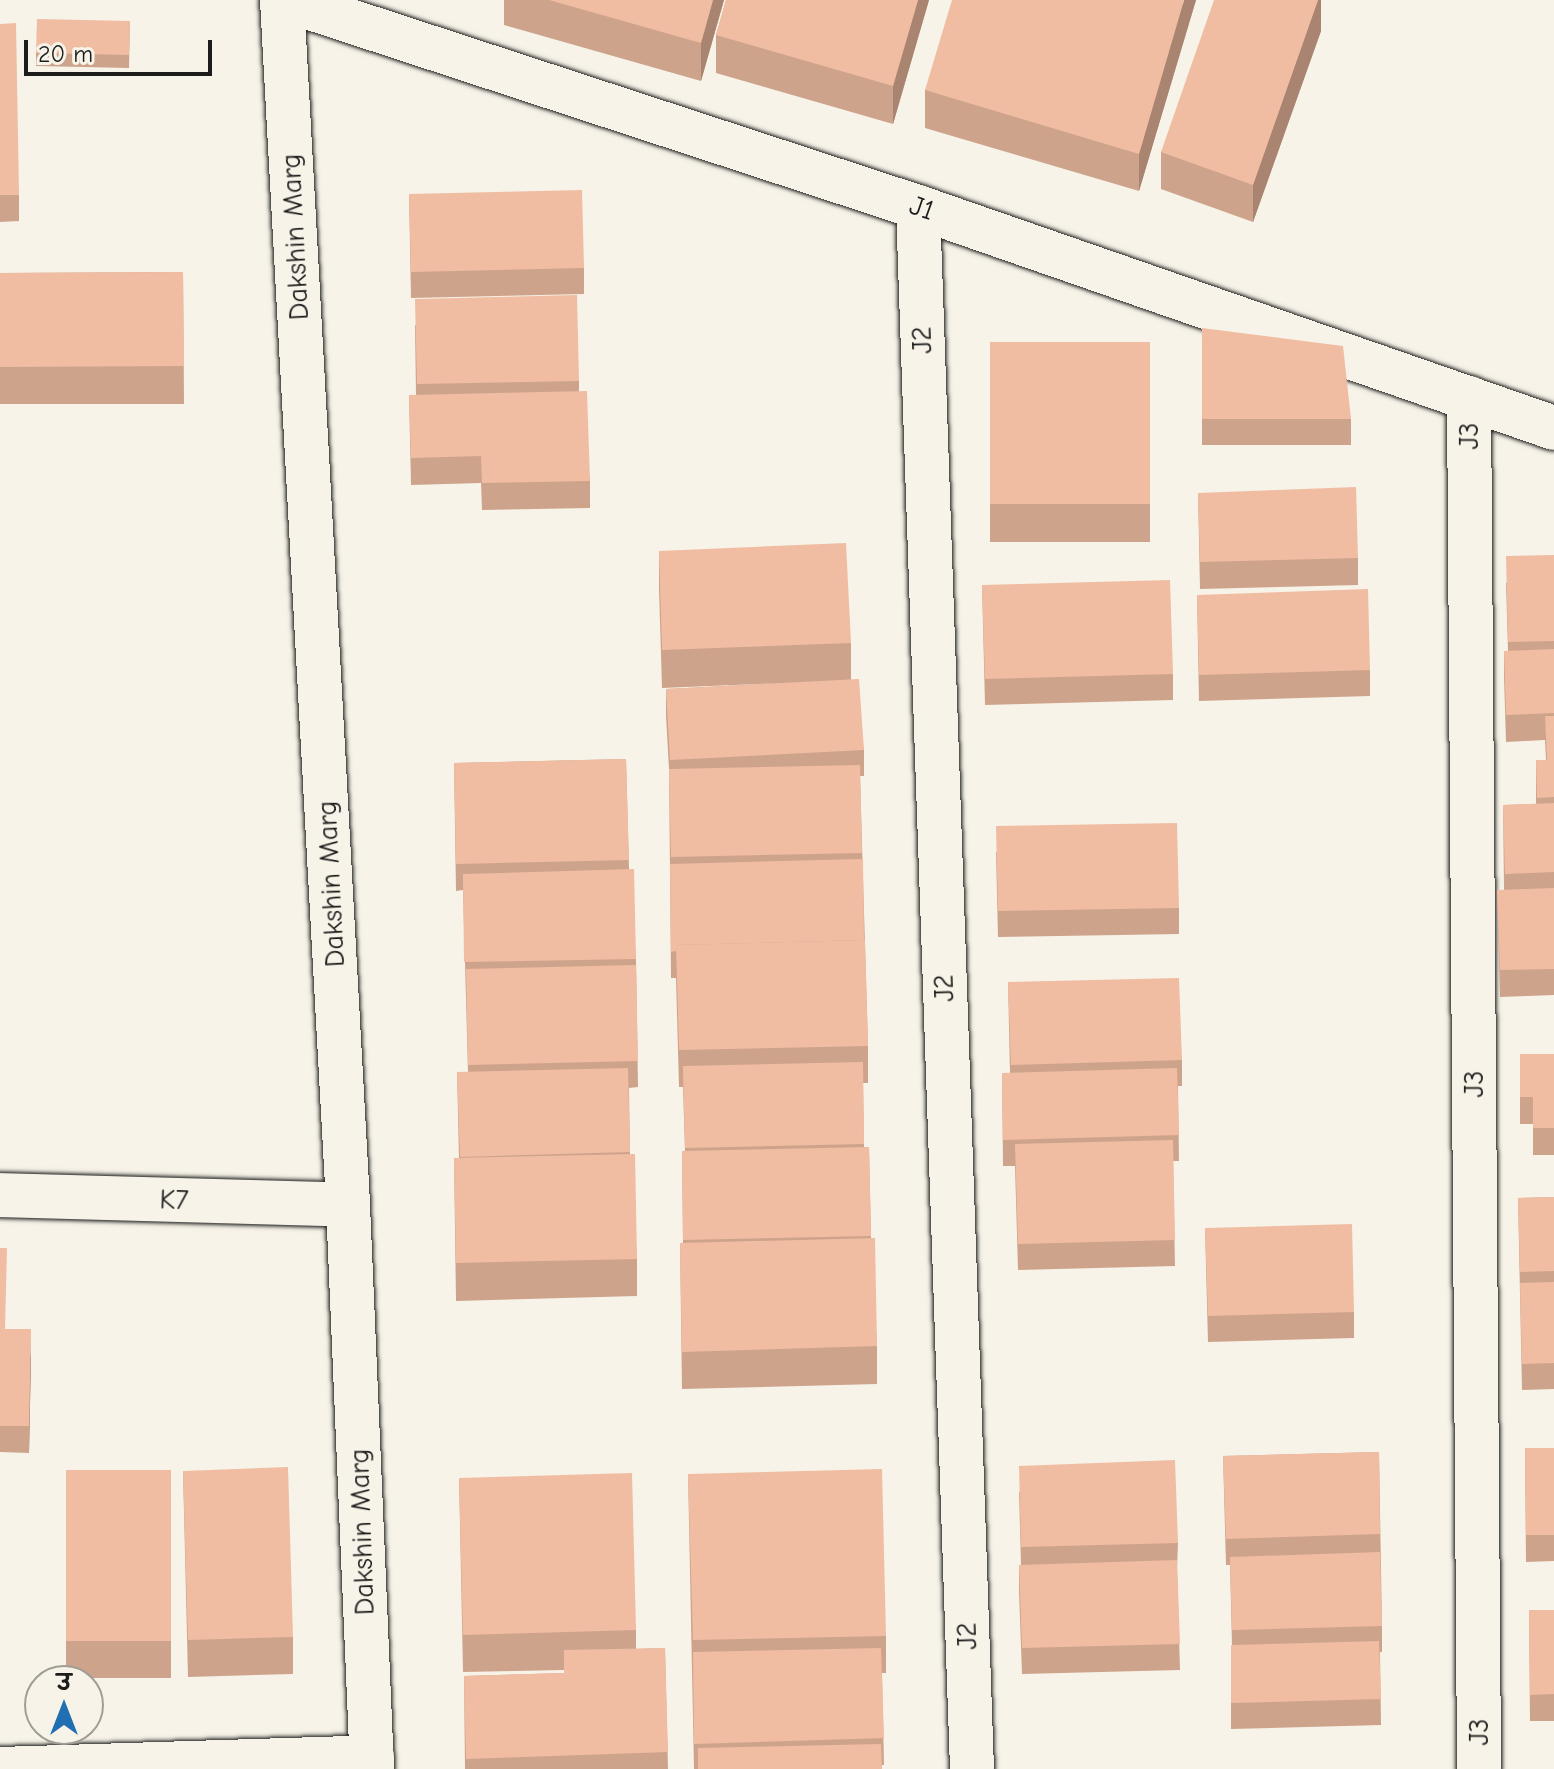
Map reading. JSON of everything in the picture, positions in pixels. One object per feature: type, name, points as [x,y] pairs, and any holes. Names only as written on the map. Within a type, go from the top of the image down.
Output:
[{"type":"street","name":"J1","points":[[284,0],[918,207],[1554,428]]},
{"type":"street","name":"Dakshin Marg","points":[[284,0],[348,1205],[372,1763]]},
{"type":"street","name":"J2","points":[[918,207],[972,1769]]},
{"type":"street","name":"J3","points":[[1469,398],[1479,1769]]},
{"type":"street","name":"K7","points":[[0,1195],[348,1205]]},
{"type":"street","points":[[0,1769],[372,1763]]},
{"type":"building","points":[[549,0],[713,0],[701,43]]},
{"type":"building","points":[[726,0],[918,0],[893,86],[716,35]]},
{"type":"building","points":[[952,0],[1184,0],[1139,154],[925,90]]},
{"type":"building","points":[[1214,0],[1318,0],[1253,185],[1161,152]]},
{"type":"building","points":[[37,19],[130,21],[129,55],[36,53]]},
{"type":"building","points":[[16,23],[19,195],[0,195],[0,24]]},
{"type":"building","points":[[582,190],[584,268],[411,272],[409,194]]},
{"type":"building","points":[[183,272],[184,366],[0,367],[0,273]]},
{"type":"building","points":[[577,295],[579,381],[417,384],[415,299]]},
{"type":"building","points":[[1202,328],[1343,346],[1351,419],[1202,419]]},
{"type":"building","points":[[990,342],[1150,342],[1150,504],[990,504]]},
{"type":"building","points":[[587,391],[590,481],[482,483],[481,456],[411,458],[409,395]]},
{"type":"building","points":[[1356,487],[1358,558],[1200,562],[1198,493]]},
{"type":"building","points":[[846,543],[851,643],[662,650],[659,551]]},
{"type":"building","points":[[1554,555],[1554,641],[1508,642],[1506,556]]},
{"type":"building","points":[[1170,580],[1173,674],[985,679],[982,585]]},
{"type":"building","points":[[1368,589],[1370,670],[1199,675],[1197,595]]},
{"type":"building","points":[[1554,649],[1554,713],[1506,715],[1504,651]]},
{"type":"building","points":[[859,679],[864,750],[670,760],[666,689]]},
{"type":"building","points":[[1545,716],[1554,716],[1554,797],[1537,798],[1536,760],[1547,760]]},
{"type":"building","points":[[626,759],[629,860],[456,864],[454,763]]},
{"type":"building","points":[[860,765],[862,853],[671,857],[669,769]]},
{"type":"building","points":[[1554,803],[1554,872],[1505,874],[1503,805]]},
{"type":"building","points":[[1177,823],[1179,908],[998,911],[996,826]]},
{"type":"building","points":[[863,859],[864,940],[676,945],[676,951],[671,952],[670,864]]},
{"type":"building","points":[[634,869],[636,959],[464,962],[463,874]]},
{"type":"building","points":[[1554,888],[1554,969],[1500,970],[1497,890]]},
{"type":"building","points":[[865,940],[868,1046],[679,1050],[676,945]]},
{"type":"building","points":[[636,965],[638,1061],[468,1065],[466,969]]},
{"type":"building","points":[[1179,978],[1182,1060],[1011,1065],[1008,982]]},
{"type":"building","points":[[1520,1054],[1554,1054],[1554,1128],[1533,1128],[1533,1097],[1520,1097]]},
{"type":"building","points":[[863,1062],[864,1144],[685,1148],[683,1066]]},
{"type":"building","points":[[628,1068],[630,1152],[460,1157],[457,1072]]},
{"type":"building","points":[[1177,1068],[1179,1135],[1003,1140],[1002,1073]]},
{"type":"building","points":[[1173,1140],[1175,1240],[1018,1244],[1015,1144]]},
{"type":"building","points":[[869,1147],[871,1236],[683,1240],[682,1151]]},
{"type":"building","points":[[635,1154],[637,1259],[456,1263],[454,1158]]},
{"type":"building","points":[[1554,1197],[1554,1271],[1520,1272],[1518,1198]]},
{"type":"building","points":[[1352,1224],[1354,1312],[1208,1316],[1205,1228]]},
{"type":"building","points":[[875,1238],[877,1346],[682,1352],[680,1243]]},
{"type":"building","points":[[0,1248],[7,1248],[5,1329],[31,1329],[29,1426],[0,1426]]},
{"type":"building","points":[[1554,1282],[1554,1363],[1522,1364],[1520,1283]]},
{"type":"building","points":[[1525,1448],[1554,1448],[1554,1535],[1526,1535]]},
{"type":"building","points":[[1379,1452],[1380,1534],[1226,1539],[1223,1456]]},
{"type":"building","points":[[1175,1460],[1178,1543],[1021,1547],[1019,1466]]},
{"type":"building","points":[[288,1467],[293,1637],[188,1640],[183,1471]]},
{"type":"building","points":[[882,1469],[886,1636],[693,1640],[688,1474]]},
{"type":"building","points":[[66,1470],[171,1470],[171,1641],[66,1641]]},
{"type":"building","points":[[632,1473],[636,1630],[463,1635],[459,1478]]},
{"type":"building","points":[[1380,1552],[1382,1626],[1232,1630],[1230,1557]]},
{"type":"building","points":[[1177,1560],[1180,1644],[1022,1648],[1019,1565]]},
{"type":"building","points":[[1529,1610],[1554,1610],[1554,1694],[1530,1695]]},
{"type":"building","points":[[1379,1641],[1381,1699],[1231,1703],[1231,1645]]},
{"type":"building","points":[[665,1648],[668,1752],[466,1759],[464,1676],[564,1673],[564,1650]]},
{"type":"building","points":[[881,1648],[884,1738],[694,1744],[693,1652]]},
{"type":"building","points":[[881,1744],[882,1769],[698,1769],[698,1748]]}]
